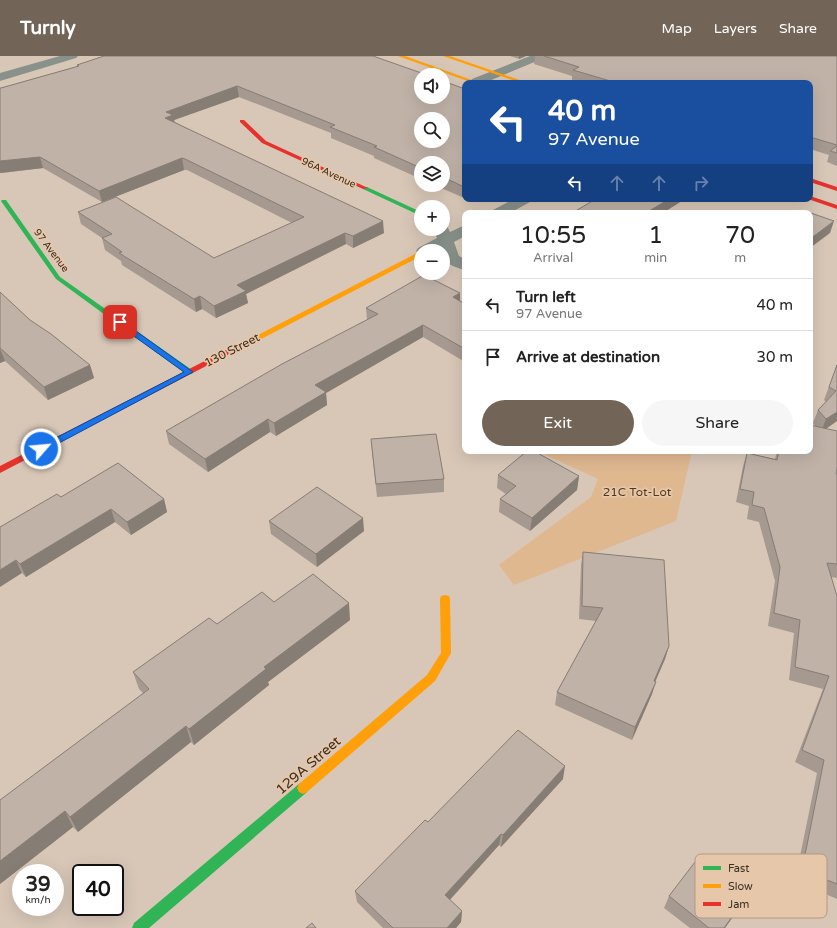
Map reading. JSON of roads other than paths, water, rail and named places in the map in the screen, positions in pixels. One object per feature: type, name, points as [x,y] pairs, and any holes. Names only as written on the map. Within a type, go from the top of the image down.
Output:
[{"type":"street","points":[[0,77],[72,56]]},
{"type":"street","points":[[400,56],[468,80]]},
{"type":"street","points":[[445,56],[517,80]]},
{"type":"street","points":[[484,80],[540,56]]},
{"type":"street","name":"96A Avenue","points":[[242,121],[264,142],[414,211]]},
{"type":"street","points":[[813,181],[837,189]]},
{"type":"street","points":[[813,199],[837,207]]},
{"type":"street","name":"97 Avenue","points":[[4,201],[58,278],[189,372]]},
{"type":"street","points":[[504,210],[519,202]]},
{"type":"street","points":[[450,233],[462,231]]},
{"type":"street","points":[[432,244],[442,236]]},
{"type":"street","points":[[443,236],[452,259],[462,264]]},
{"type":"street","name":"130 Street","points":[[0,470],[414,257]]},
{"type":"street","name":"129A Street","points":[[139,928],[431,678],[446,653],[445,599]]},
{"type":"park label","name":"21C Tot-Lot","points":[[637,492]]}]
